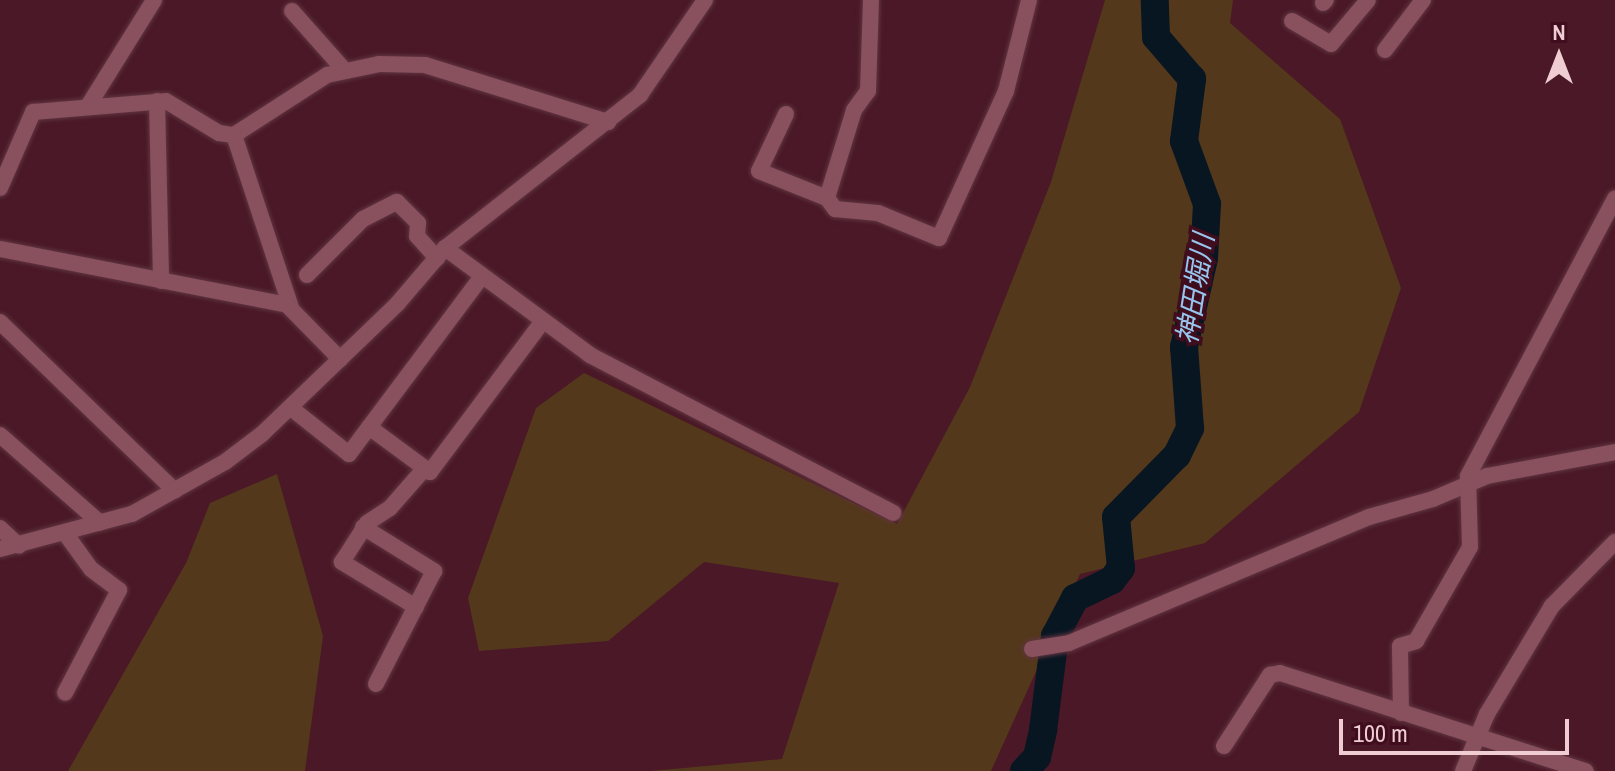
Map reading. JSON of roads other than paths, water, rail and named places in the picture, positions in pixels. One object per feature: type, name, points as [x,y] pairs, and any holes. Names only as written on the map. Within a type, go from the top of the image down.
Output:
[{"type":"street","points":[[90,103],[154,0]]},
{"type":"street","points":[[0,549],[132,514],[225,462],[291,408],[441,253],[640,95],[705,0]]},
{"type":"street","points":[[827,198],[854,110],[868,91],[871,0]]},
{"type":"street","points":[[786,114],[759,171],[827,198],[835,209],[878,213],[939,238],[1006,91],[1029,0]]},
{"type":"street","points":[[1292,21],[1331,44],[1368,0]]},
{"type":"street","points":[[1385,50],[1423,0]]},
{"type":"street","points":[[292,11],[345,71]]},
{"type":"street","points":[[0,188],[33,112],[90,103],[166,101],[219,133],[234,135],[327,75],[379,64],[425,65],[608,122]]},
{"type":"street","points":[[157,101],[161,281]]},
{"type":"street","points":[[234,135],[291,307],[340,359]]},
{"type":"street","points":[[1401,713],[1400,646],[1416,641],[1470,547],[1468,485],[1615,198]]},
{"type":"street","points":[[307,275],[363,219],[397,202],[418,223],[417,236],[482,276],[590,355],[893,513]]},
{"type":"street","points":[[0,249],[291,307]]},
{"type":"street","points":[[291,408],[349,454],[482,276]]},
{"type":"street","points":[[369,427],[430,472],[543,321]]},
{"type":"street","points":[[0,322],[175,491]]},
{"type":"street","points":[[0,435],[100,523]]},
{"type":"street","points":[[1032,649],[1069,643],[1369,517],[1520,466],[1615,452]]},
{"type":"street","points":[[416,607],[342,562],[363,527],[390,508],[425,468]]},
{"type":"street","points":[[363,527],[434,571],[376,684]]},
{"type":"street","points":[[0,528],[19,546]]},
{"type":"street","points":[[65,533],[91,569],[119,590],[65,693]]},
{"type":"street","points":[[1463,771],[1476,734],[1552,606],[1615,542]]},
{"type":"street","points":[[1224,746],[1270,675],[1280,673],[1586,771]]},
{"type":"waterway","name":"神田堀川","points":[[1024,771],[1037,757],[1055,636],[1075,598],[1112,580],[1121,568],[1116,517],[1177,455],[1190,428],[1184,347],[1204,258],[1207,204],[1184,141],[1192,79],[1156,37],[1155,0]]}]
